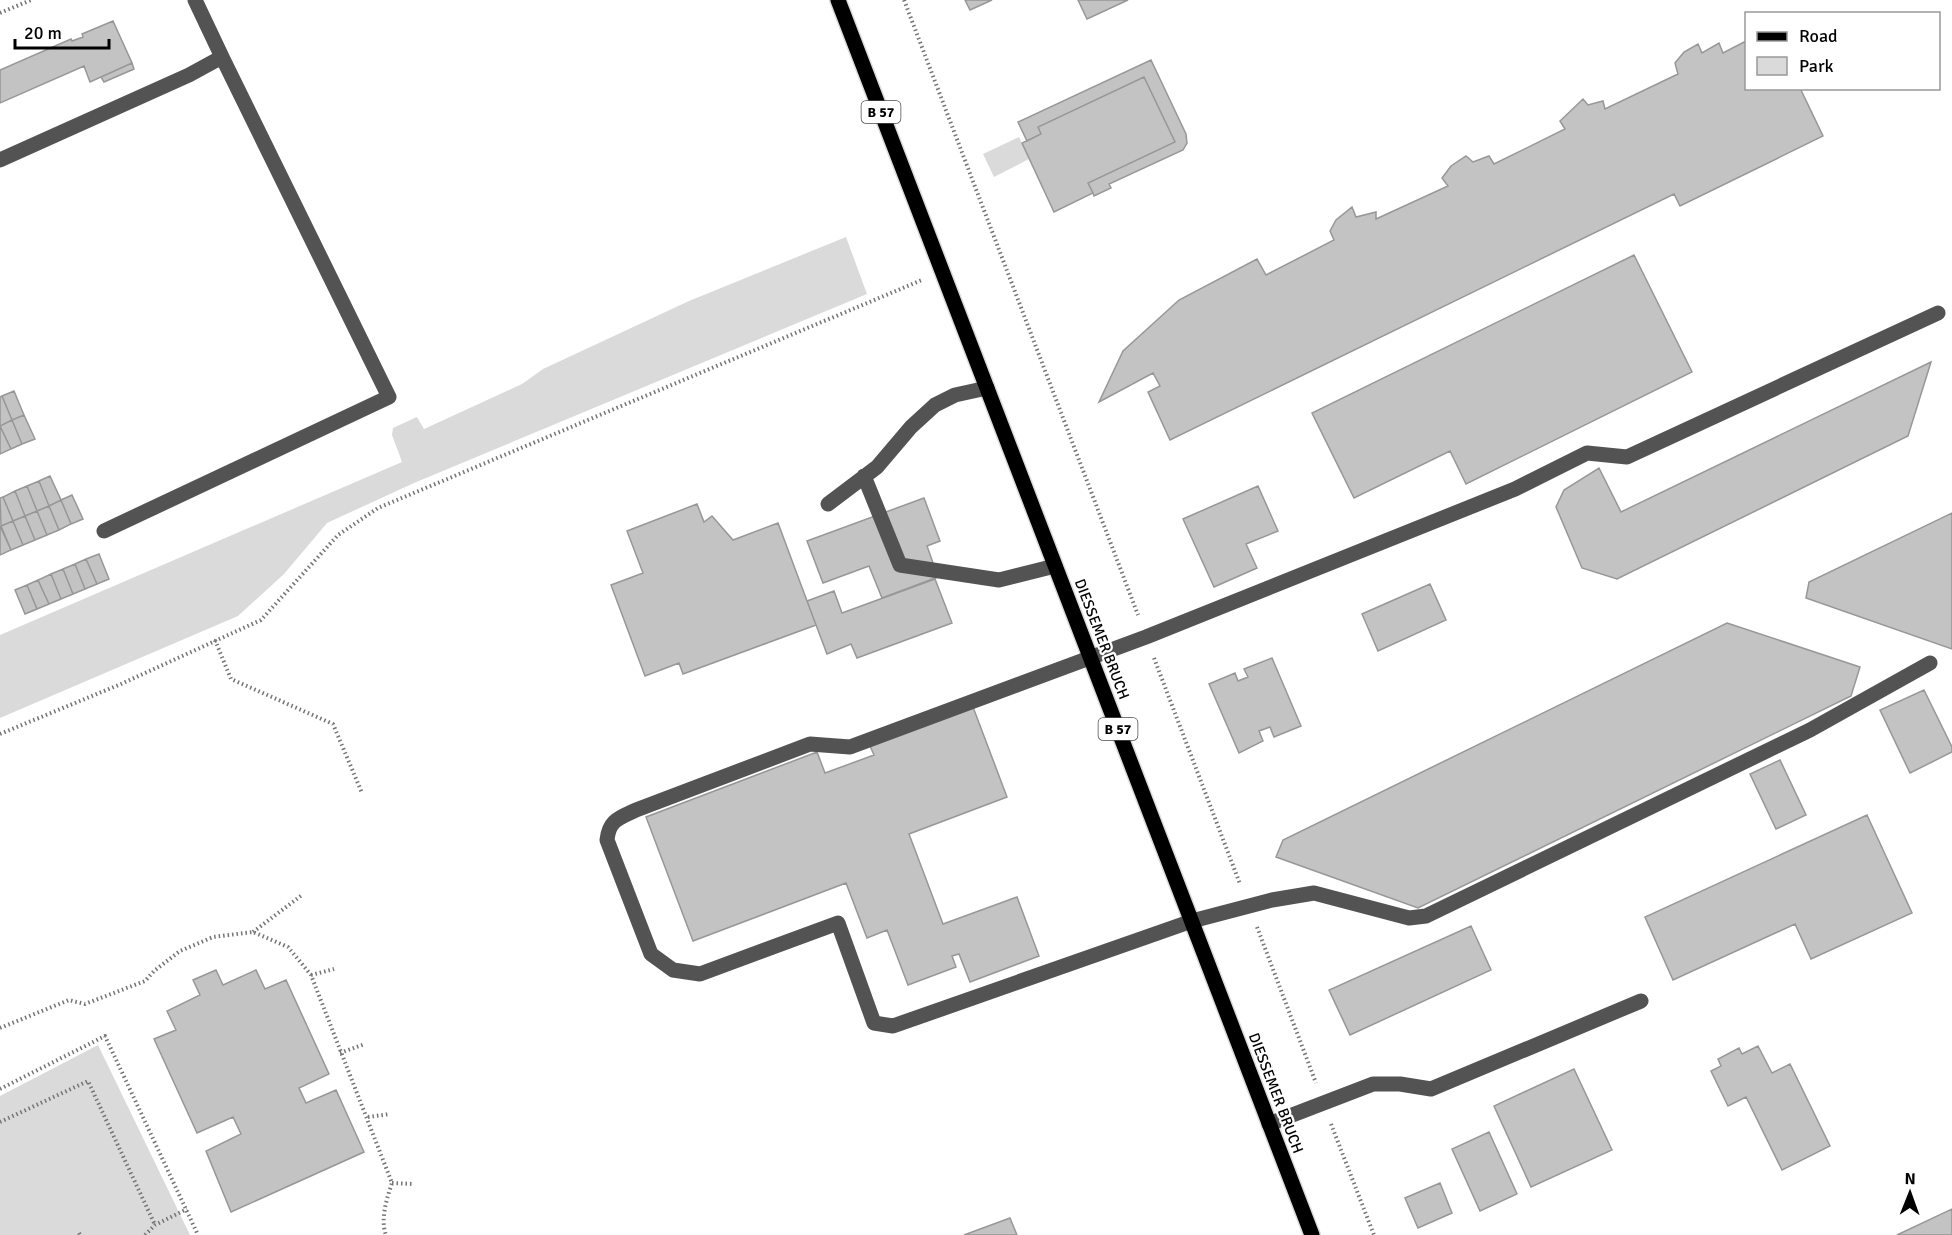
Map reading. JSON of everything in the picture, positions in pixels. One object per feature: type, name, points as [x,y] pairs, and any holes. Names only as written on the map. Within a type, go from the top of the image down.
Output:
[{"type":"main road","name":"DIESSEMER BRUCH","points":[[838,0],[1312,1235]]},
{"type":"lane","points":[[104,531],[389,397],[195,0]]},
{"type":"lane","points":[[0,160],[189,75],[222,57]]},
{"type":"lane","points":[[1930,663],[1810,730],[1426,916],[1408,918],[1314,893],[1272,900],[1192,921],[893,1026],[874,1023],[838,923],[700,974],[674,970],[651,954],[607,840],[608,828],[616,820],[636,810],[810,744],[850,747],[1091,659],[1515,489],[1587,453],[1627,457],[1938,313]]},
{"type":"lane","points":[[828,504],[877,467],[911,427],[935,405],[955,395],[987,388]]},
{"type":"lane","points":[[864,476],[900,565],[999,580],[1056,566]]},
{"type":"lane","points":[[1269,1124],[1373,1084],[1400,1084],[1431,1089],[1641,1001]]},
{"type":"path","points":[[0,13],[31,0]]},
{"type":"path","points":[[0,734],[121,684],[261,620],[338,535],[378,508],[942,272]]},
{"type":"path","points":[[215,640],[231,679],[333,724],[362,793]]},
{"type":"path","points":[[0,1028],[69,1000],[85,1004],[146,981],[154,971],[180,951],[213,937],[253,932],[302,895]]},
{"type":"path","points":[[253,932],[288,947],[311,975],[392,1183],[383,1227],[386,1235]]},
{"type":"path","points":[[311,975],[334,969]]},
{"type":"path","points":[[0,1089],[105,1036],[198,1235]]},
{"type":"path","points":[[340,1053],[364,1044]]},
{"type":"path","points":[[0,1122],[88,1081],[155,1225]]},
{"type":"path","points":[[368,1117],[390,1114]]},
{"type":"path","points":[[392,1183],[414,1184]]},
{"type":"path","points":[[146,1235],[155,1225],[187,1209]]},
{"type":"green space","points":[[1019,137],[1029,159],[994,177],[983,154]]},
{"type":"green space","points":[[846,237],[867,294],[414,483],[327,523],[284,574],[238,616],[0,718],[0,635],[402,462],[392,435],[393,428],[417,417],[424,429],[522,384],[543,369],[689,301]]},
{"type":"green space","points":[[98,1045],[190,1235],[0,1235],[0,1096]]},
{"type":"building","points":[[965,0],[992,0],[970,10]]},
{"type":"building","points":[[1078,0],[1128,0],[1087,19]]},
{"type":"building","points":[[113,21],[132,63],[90,82],[84,66],[0,103],[0,70],[71,39],[72,41],[83,37],[82,34]]},
{"type":"building","points":[[1745,42],[1745,90],[1801,90],[1823,136],[1680,206],[1674,194],[1170,440],[1148,392],[1160,386],[1153,373],[1099,402],[1123,351],[1179,300],[1257,259],[1266,275],[1334,240],[1330,231],[1336,220],[1352,207],[1356,217],[1376,212],[1376,219],[1448,186],[1442,178],[1451,166],[1466,156],[1473,162],[1489,156],[1494,164],[1565,129],[1560,121],[1583,99],[1588,105],[1603,101],[1605,109],[1678,74],[1675,63],[1684,52],[1698,44],[1702,53],[1719,43],[1723,53]]},
{"type":"building","points":[[1151,60],[1186,134],[1187,143],[1183,150],[1109,184],[1111,188],[1094,196],[1088,183],[1175,142],[1144,77],[1038,127],[1041,134],[1027,141],[1018,122]]},
{"type":"building","points":[[132,63],[134,69],[104,82],[101,77]]},
{"type":"building","points":[[1144,77],[1175,142],[1088,183],[1093,193],[1054,212],[1022,143],[1041,134],[1038,127]]},
{"type":"building","points":[[1634,255],[1692,372],[1466,484],[1450,451],[1354,498],[1312,413]]},
{"type":"building","points":[[1931,362],[1908,436],[1617,579],[1582,568],[1556,507],[1564,490],[1599,468],[1621,512]]},
{"type":"building","points":[[14,391],[24,415],[12,420],[2,396]]},
{"type":"building","points":[[2,396],[12,420],[0,426],[0,397]]},
{"type":"building","points":[[24,415],[35,439],[22,444],[12,420]]},
{"type":"building","points":[[12,420],[22,444],[11,449],[0,426]]},
{"type":"building","points":[[0,426],[11,449],[0,454]]},
{"type":"building","points":[[50,476],[61,500],[49,506],[39,481]]},
{"type":"building","points":[[39,481],[49,506],[37,511],[27,486]]},
{"type":"building","points":[[27,486],[37,511],[25,516],[15,491]]},
{"type":"building","points":[[1258,486],[1278,531],[1246,544],[1257,568],[1214,587],[1183,519]]},
{"type":"building","points":[[15,491],[25,516],[13,521],[3,497]]},
{"type":"building","points":[[72,495],[83,519],[71,524],[61,500]]},
{"type":"building","points":[[3,497],[13,521],[1,526],[0,498]]},
{"type":"building","points":[[924,498],[940,541],[927,546],[938,577],[882,598],[869,566],[823,583],[807,541]]},
{"type":"building","points":[[61,500],[71,524],[59,530],[49,506]]},
{"type":"building","points":[[697,504],[704,522],[712,516],[733,540],[778,523],[816,625],[683,674],[679,663],[645,676],[611,585],[643,573],[627,531]]},
{"type":"building","points":[[49,506],[59,530],[47,535],[37,511]]},
{"type":"building","points":[[37,511],[47,535],[35,540],[25,516]]},
{"type":"building","points":[[1952,513],[1952,649],[1806,598],[1809,582]]},
{"type":"building","points":[[25,516],[35,540],[23,545],[13,521]]},
{"type":"building","points":[[13,521],[23,545],[11,550],[1,526]]},
{"type":"building","points":[[0,526],[11,550],[0,555]]},
{"type":"building","points":[[99,554],[109,579],[97,584],[86,559]]},
{"type":"building","points":[[86,559],[97,584],[85,589],[75,564]]},
{"type":"building","points":[[75,564],[85,589],[73,594],[63,569]]},
{"type":"building","points":[[63,569],[73,594],[61,599],[51,574]]},
{"type":"building","points":[[51,574],[61,599],[49,604],[38,580]]},
{"type":"building","points":[[935,579],[952,623],[857,658],[851,644],[827,654],[807,601],[834,591],[842,613]]},
{"type":"building","points":[[38,580],[49,604],[37,609],[27,585]]},
{"type":"building","points":[[1430,584],[1446,620],[1378,651],[1362,614]]},
{"type":"building","points":[[27,585],[37,609],[25,614],[15,590]]},
{"type":"building","points":[[1727,623],[1860,667],[1851,696],[1418,908],[1276,857],[1283,840]]},
{"type":"building","points":[[1272,658],[1301,726],[1274,737],[1270,727],[1259,731],[1263,741],[1239,753],[1209,684],[1235,673],[1238,681],[1248,677],[1244,669]]},
{"type":"building","points":[[1924,690],[1952,747],[1952,752],[1910,773],[1880,710]]},
{"type":"building","points":[[973,707],[1007,797],[909,834],[943,924],[1017,897],[1039,956],[970,982],[959,954],[952,956],[956,967],[908,985],[887,930],[867,938],[846,883],[693,941],[646,817],[817,752],[825,773],[874,755],[870,746]]},
{"type":"building","points":[[1780,760],[1806,815],[1776,829],[1750,774]]},
{"type":"building","points":[[1867,815],[1912,913],[1811,959],[1795,924],[1673,980],[1645,917]]},
{"type":"building","points":[[1471,926],[1491,970],[1350,1035],[1329,990]]},
{"type":"building","points":[[216,970],[223,985],[256,970],[265,989],[286,980],[329,1074],[299,1088],[306,1103],[336,1090],[364,1152],[231,1212],[206,1151],[241,1134],[233,1117],[197,1133],[154,1039],[176,1030],[167,1011],[200,995],[193,980]]},
{"type":"building","points":[[1758,1046],[1772,1073],[1790,1064],[1830,1146],[1782,1170],[1746,1097],[1728,1106],[1711,1071],[1721,1066],[1718,1059],[1739,1048],[1742,1054]]},
{"type":"building","points":[[1574,1069],[1612,1150],[1531,1187],[1494,1106]]},
{"type":"building","points":[[1489,1132],[1517,1194],[1480,1211],[1452,1149]]},
{"type":"building","points":[[1440,1183],[1452,1213],[1418,1228],[1405,1198]]},
{"type":"building","points":[[1952,1209],[1952,1235],[1897,1235]]},
{"type":"building","points":[[1010,1218],[1017,1235],[964,1235]]}]
